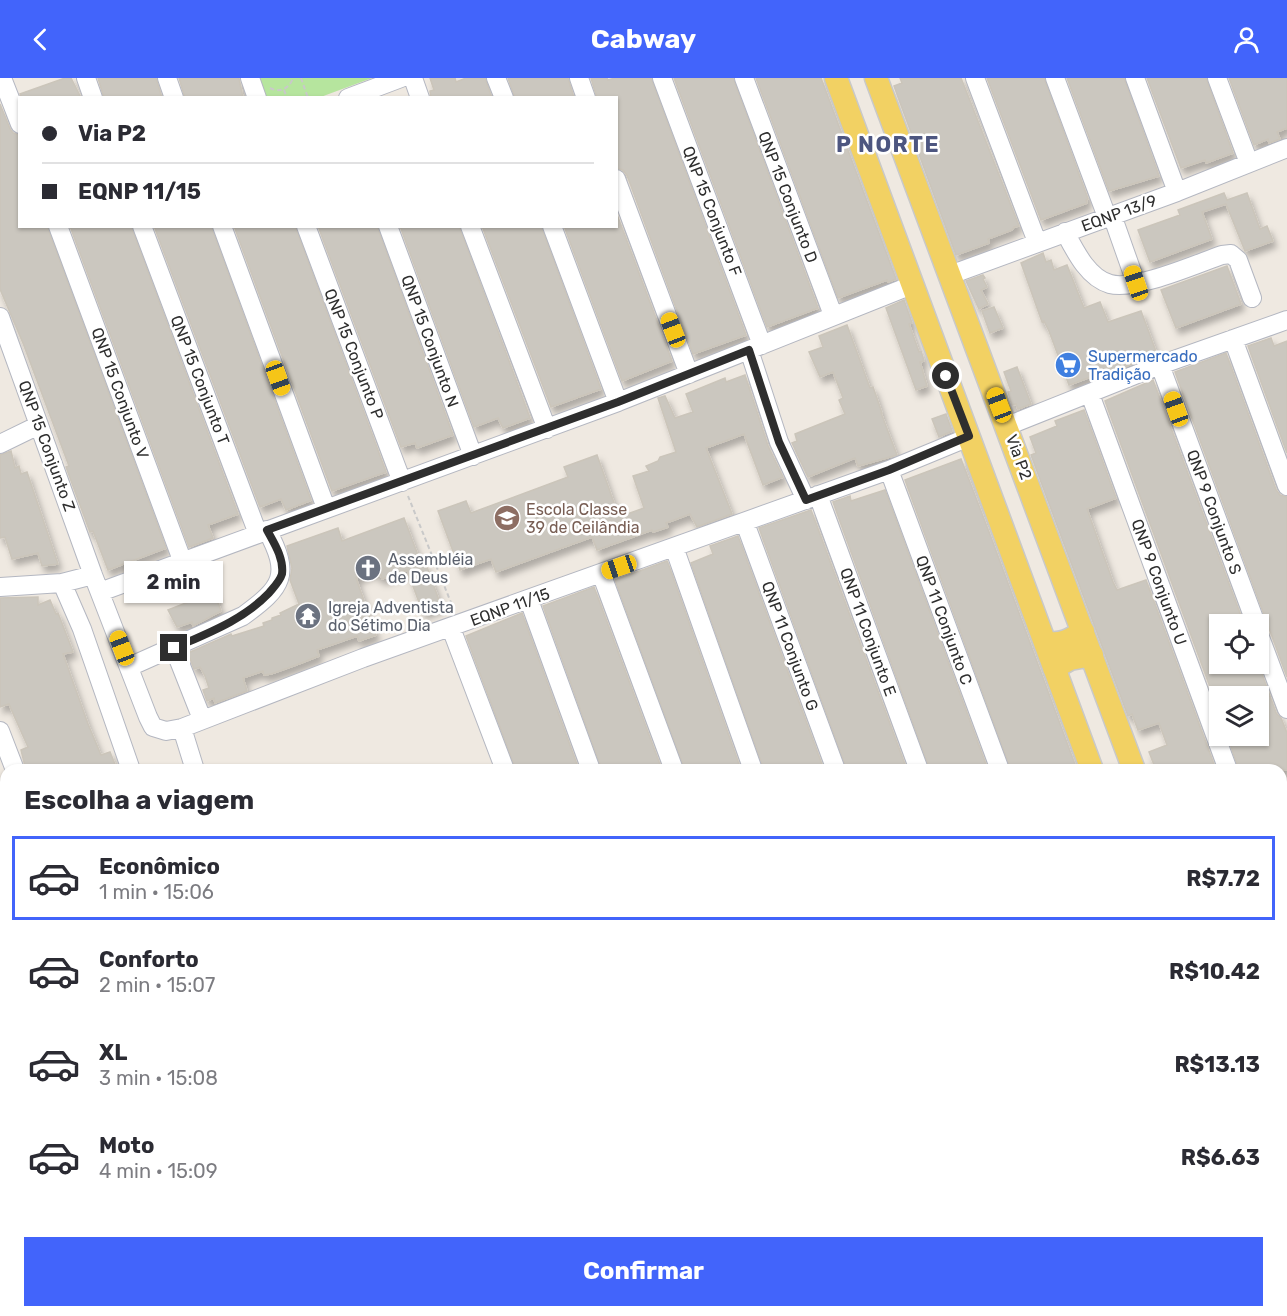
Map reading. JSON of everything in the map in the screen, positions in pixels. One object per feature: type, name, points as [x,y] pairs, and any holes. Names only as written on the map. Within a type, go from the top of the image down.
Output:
[{"type":"main road","points":[[836,78],[1090,764]]},
{"type":"main road","name":"Via P2","points":[[876,78],[1132,764]]},
{"type":"main road","points":[[1045,642],[1058,644],[1083,631]]},
{"type":"main road","points":[[1054,668],[1070,659],[1092,655]]},
{"type":"street","points":[[1,78],[18,119]]},
{"type":"street","points":[[86,78],[92,96]]},
{"type":"street","points":[[167,78],[173,96]]},
{"type":"street","points":[[250,78],[256,96]]},
{"type":"street","points":[[353,96],[401,78]]},
{"type":"street","points":[[413,78],[419,96]]},
{"type":"street","points":[[496,78],[503,96]]},
{"type":"street","points":[[579,78],[585,96]]},
{"type":"street","name":"QNP 15 Conjunto F","points":[[662,78],[756,347]]},
{"type":"street","name":"QNP 15 Conjunto D","points":[[744,78],[833,315]]},
{"type":"street","points":[[975,78],[1037,242]]},
{"type":"street","points":[[1055,78],[1136,283]]},
{"type":"street","points":[[1135,78],[1177,192]]},
{"type":"street","points":[[1217,78],[1249,163]]},
{"type":"street","name":"EQNP 13/9","points":[[950,275],[1177,192],[1287,148]]},
{"type":"street","points":[[618,184],[689,374]]},
{"type":"street","name":"QNP 15 Conjunto V","points":[[59,228],[182,560]]},
{"type":"street","name":"QNP 15 Conjunto T","points":[[143,228],[263,532]]},
{"type":"street","points":[[223,228],[326,508]]},
{"type":"street","name":"QNP 15 Conjunto P","points":[[307,228],[402,482]]},
{"type":"street","name":"QNP 15 Conjunto N","points":[[389,228],[473,456]]},
{"type":"street","points":[[471,228],[547,429]]},
{"type":"street","points":[[553,228],[618,402]]},
{"type":"street","points":[[1065,232],[1078,257],[1094,274],[1108,284],[1124,286],[1231,254],[1238,260],[1252,298]]},
{"type":"street","points":[[0,587],[97,583],[182,560],[547,429],[912,285]]},
{"type":"street","name":"QNP 15 Conjunto Z","points":[[0,317],[97,583],[153,727],[166,731],[182,728]]},
{"type":"street","points":[[1007,426],[1160,365],[1287,320]]},
{"type":"street","points":[[1233,339],[1287,486]]},
{"type":"street","points":[[756,347],[779,442],[812,497]]},
{"type":"street","name":"QNP 9 Conjunto S","points":[[1160,365],[1252,614]]},
{"type":"street","name":"QNP 9 Conjunto U","points":[[1090,394],[1226,764]]},
{"type":"street","points":[[0,444],[39,425]]},
{"type":"street","name":"EQNP 11/15","points":[[182,728],[363,658],[745,524],[889,470],[969,436]]},
{"type":"street","name":"QNP 11 Conjunto C","points":[[889,470],[998,764]]},
{"type":"street","name":"QNP 11 Conjunto E","points":[[812,497],[917,764]]},
{"type":"street","name":"QNP 11 Conjunto G","points":[[745,524],[834,764]]},
{"type":"street","points":[[129,667],[243,616],[256,607],[279,581],[282,568],[280,559],[263,532]]},
{"type":"street","points":[[674,547],[751,764]]},
{"type":"street","points":[[601,573],[672,764]]},
{"type":"street","points":[[62,583],[82,629],[129,764]]},
{"type":"street","points":[[529,600],[589,764]]},
{"type":"street","points":[[456,626],[503,764]]},
{"type":"street","points":[[174,648],[202,719]]},
{"type":"street","points":[[1269,661],[1287,709]]},
{"type":"street","points":[[182,728],[193,764]]},
{"type":"street","points":[[0,731],[13,764]]},
{"type":"path","points":[[275,90],[284,90],[293,78]]},
{"type":"path","points":[[301,78],[307,96]]},
{"type":"path","points":[[284,90],[286,96]]},
{"type":"path","points":[[402,482],[456,626]]},
{"type":"green space","points":[[259,78],[372,78],[323,96],[266,96]]},
{"type":"building","points":[[71,78],[80,96],[21,96],[20,94]]},
{"type":"building","points":[[98,78],[156,78],[161,96],[103,96]]},
{"type":"building","points":[[179,78],[239,78],[243,96],[184,96]]},
{"type":"building","points":[[430,78],[455,78],[456,82],[466,78],[485,78],[491,96],[431,96],[430,91],[434,90]]},
{"type":"building","points":[[508,78],[568,78],[573,96],[514,96]]},
{"type":"building","points":[[591,78],[607,78],[608,80],[651,78],[746,335],[693,354],[627,175],[618,169],[618,96],[596,96]]},
{"type":"building","points":[[674,78],[733,78],[818,308],[767,327]]},
{"type":"building","points":[[756,78],[821,78],[896,279],[888,282],[887,280],[838,298]]},
{"type":"building","points":[[900,78],[961,78],[1019,226],[988,239],[989,243],[956,255],[894,86],[902,83]]},
{"type":"building","points":[[987,78],[1044,78],[1088,199],[1087,203],[1041,220]]},
{"type":"building","points":[[1067,78],[1124,78],[1159,176],[1109,191]]},
{"type":"building","points":[[1147,78],[1206,78],[1233,153],[1206,163],[1205,160],[1181,168]]},
{"type":"building","points":[[1229,78],[1287,78],[1287,128],[1277,132],[1280,139],[1269,143],[1268,139],[1254,145]]},
{"type":"building","points":[[0,104],[10,129],[18,134],[18,228],[48,228],[166,548],[108,570],[93,531],[90,532],[66,467],[69,466],[23,343],[0,289]]},
{"type":"building","points":[[1224,193],[1227,200],[1247,193],[1260,229],[1267,226],[1273,241],[1245,251],[1226,204],[1202,212],[1212,239],[1150,262],[1138,230],[1180,215],[1178,210]]},
{"type":"building","points":[[618,217],[672,361],[622,381],[565,228],[618,228]]},
{"type":"building","points":[[71,228],[132,228],[238,514],[208,525],[213,538],[189,547]]},
{"type":"building","points":[[155,228],[212,228],[311,500],[286,510],[281,499],[260,507]]},
{"type":"building","points":[[235,228],[296,228],[386,472],[332,491]]},
{"type":"building","points":[[319,228],[378,228],[453,435],[417,448],[415,443],[401,447]]},
{"type":"building","points":[[401,228],[460,228],[530,418],[503,428],[498,418],[474,427]]},
{"type":"building","points":[[483,228],[542,228],[601,389],[551,407]]},
{"type":"building","points":[[1043,253],[1046,262],[1051,260],[1054,270],[1067,265],[1084,308],[1100,302],[1108,322],[1141,311],[1157,354],[1097,378],[1096,375],[1069,385],[1049,331],[1044,321],[1042,322],[1021,263]]},
{"type":"building","points":[[1227,266],[1241,304],[1176,328],[1161,290]]},
{"type":"building","points":[[983,275],[987,287],[981,290],[988,304],[979,309],[966,281]]},
{"type":"building","points":[[904,300],[912,323],[909,324],[924,361],[920,362],[927,386],[916,390],[886,308]]},
{"type":"building","points":[[994,307],[1003,328],[990,333],[982,311]]},
{"type":"building","points":[[847,325],[870,388],[873,387],[897,455],[858,466],[855,458],[808,477],[792,443],[797,441],[795,434],[845,414],[839,400],[843,398],[833,372],[820,377],[809,352],[823,347],[819,336]]},
{"type":"building","points":[[1271,338],[1274,346],[1287,341],[1287,453],[1248,346]]},
{"type":"building","points":[[1226,353],[1276,490],[1280,495],[1287,497],[1287,677],[1269,628],[1269,614],[1264,614],[1175,372]]},
{"type":"building","points":[[1017,367],[1031,404],[1018,409],[1016,404],[1012,405],[1008,392],[1011,391],[1004,372]]},
{"type":"building","points":[[745,375],[768,446],[783,477],[763,485],[744,434],[706,448],[732,514],[697,527],[690,514],[666,523],[668,527],[653,532],[652,530],[597,550],[592,537],[496,572],[491,559],[460,570],[438,511],[466,501],[471,513],[568,477],[564,467],[597,455],[619,517],[644,508],[633,476],[649,471],[646,466],[658,461],[660,457],[676,452],[658,398],[665,396],[675,418],[693,412],[686,394],[725,378],[726,382]]},
{"type":"building","points":[[1153,380],[1240,614],[1209,614],[1209,674],[1262,674],[1266,686],[1210,686],[1105,401]]},
{"type":"building","points":[[1084,410],[1116,498],[1087,509],[1113,582],[1117,590],[1146,580],[1214,764],[1154,764],[1149,752],[1167,745],[1159,723],[1138,730],[1132,714],[1128,716],[1031,455],[1036,453],[1030,437],[1057,426],[1055,421]]},
{"type":"building","points":[[946,414],[952,431],[939,437],[932,419]]},
{"type":"building","points":[[11,451],[15,468],[19,466],[21,474],[27,472],[58,564],[42,566],[38,553],[12,559],[5,537],[0,538],[0,455]]},
{"type":"building","points":[[961,459],[1075,764],[1009,764],[905,480]]},
{"type":"building","points":[[885,490],[986,764],[928,764],[833,502],[850,496],[851,501]]},
{"type":"building","points":[[811,510],[905,764],[845,764],[759,528]]},
{"type":"building","points":[[404,518],[422,566],[426,564],[441,606],[423,613],[407,570],[382,579],[381,575],[377,576],[375,571],[356,578],[376,635],[359,641],[357,636],[317,650],[319,656],[296,665],[271,674],[264,675],[263,671],[243,678],[247,691],[215,703],[214,698],[207,701],[203,690],[209,688],[205,676],[200,667],[194,669],[188,653],[231,634],[232,636],[264,626],[263,623],[299,604],[290,580],[292,568],[287,546],[338,528],[342,541]]},
{"type":"building","points":[[738,536],[822,764],[762,764],[691,563],[713,554],[710,546]]},
{"type":"building","points":[[667,561],[739,764],[683,764],[615,580]]},
{"type":"building","points":[[204,566],[207,575],[177,586],[177,576]]},
{"type":"building","points":[[594,587],[660,764],[600,764],[543,606]]},
{"type":"building","points":[[214,592],[221,611],[193,626],[192,622],[177,627],[168,610]]},
{"type":"building","points":[[38,597],[38,605],[50,600],[56,614],[58,613],[73,652],[63,654],[88,724],[101,755],[110,752],[115,764],[24,764],[21,750],[28,747],[9,704],[0,707],[0,598]]},
{"type":"building","points":[[522,613],[577,764],[514,764],[466,636]]},
{"type":"building","points":[[1269,694],[1287,733],[1287,764],[1237,764],[1231,746],[1269,746]]},
{"type":"place","name":"Supermercado Tradição","points":[[1068,365]]},
{"type":"place","name":"Escola Classe 39 de Ceilândia","points":[[507,518]]},
{"type":"place","name":"Assembléia de Deus","points":[[368,568]]},
{"type":"place","name":"Igreja Adventista do Sétimo Dia","points":[[308,616]]},
{"type":"district","name":"P NORTE","points":[[888,144]]},
{"type":"route","points":[[174,648],[243,616],[256,607],[279,581],[282,568],[280,559],[267,530],[618,402],[749,350],[779,442],[806,500],[889,470],[969,436],[946,376]]}]
